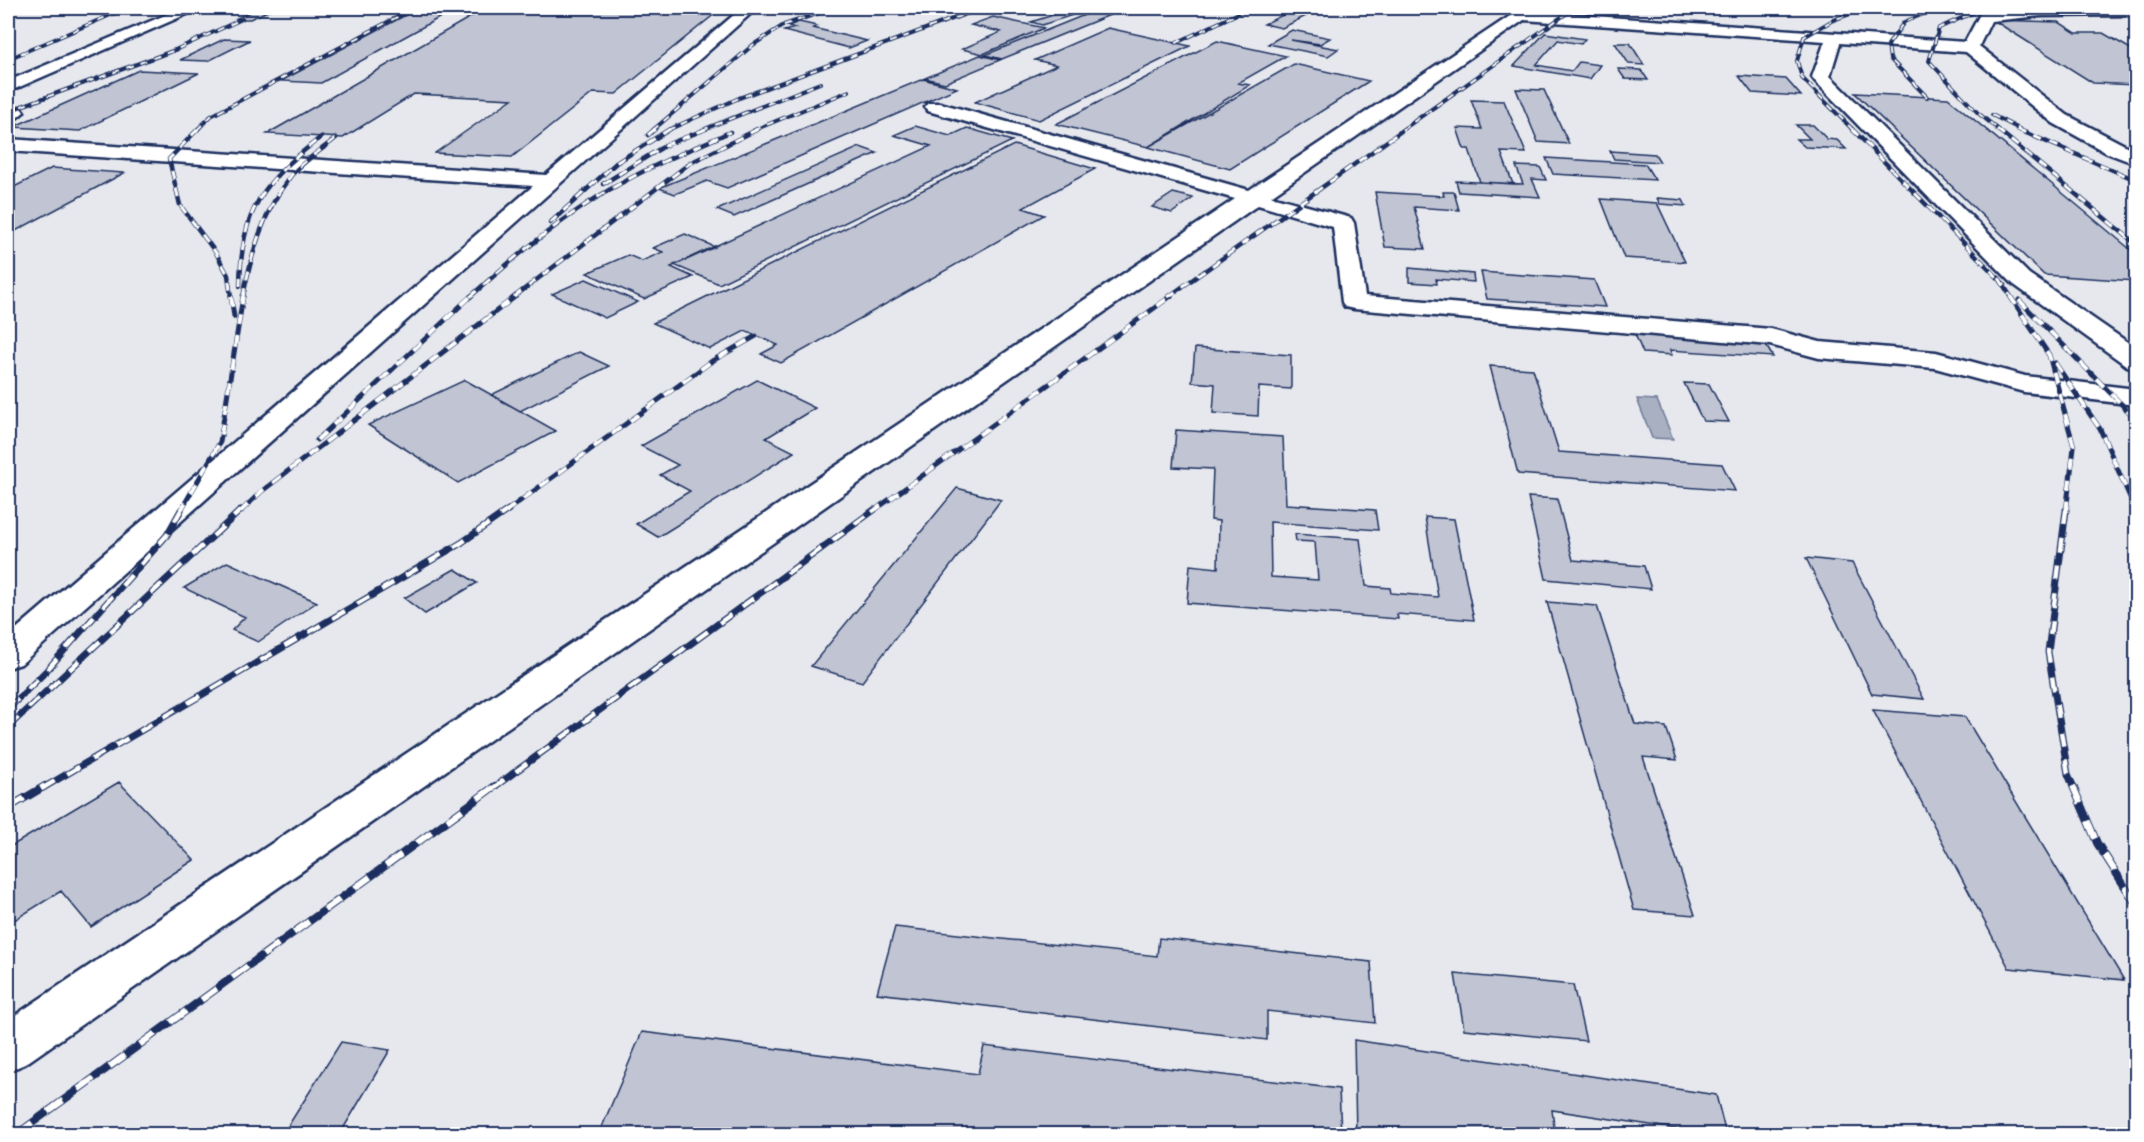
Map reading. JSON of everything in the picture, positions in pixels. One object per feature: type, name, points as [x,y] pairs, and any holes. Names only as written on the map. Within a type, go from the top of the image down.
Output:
[{"type":"lane","points":[[8,87],[194,8]]},
{"type":"lane","points":[[8,655],[750,8]]},
{"type":"lane","points":[[8,1048],[1526,11],[1834,38],[1970,47],[2060,119],[2114,149],[2136,158]]},
{"type":"lane","points":[[1970,47],[1984,17],[2041,12],[2136,11]]},
{"type":"lane","points":[[1834,38],[1821,77],[2021,279],[2136,360]]},
{"type":"lane","points":[[934,107],[1255,196],[1343,223],[1354,302],[1771,337],[1819,350],[1936,360],[2024,384],[2136,397]]},
{"type":"lane","points":[[8,145],[550,181]]},
{"type":"shaded area","points":[[8,8],[2136,8],[2136,1134],[8,1134]]},
{"type":"water","points":[[1637,399],[1657,400],[1673,439],[1652,438]]},
{"type":"building","points":[[419,8],[457,8],[321,83],[281,81]]},
{"type":"building","points":[[486,8],[722,8],[616,94],[593,93],[512,157],[435,153],[512,99],[414,94],[343,138],[267,134]]},
{"type":"building","points":[[1075,8],[1094,8],[1042,25],[1031,22]]},
{"type":"building","points":[[1102,8],[1127,8],[1002,59],[985,55]]},
{"type":"building","points":[[1297,8],[1322,8],[1282,28],[1264,24]]},
{"type":"building","points":[[255,10],[270,10],[250,19],[235,19]]},
{"type":"building","points":[[993,17],[1044,28],[983,54],[962,49],[1001,32],[971,25]]},
{"type":"building","points":[[1993,20],[2059,22],[2076,33],[2103,33],[2136,52],[2136,61],[2130,61],[2136,65],[2136,85],[2093,83]]},
{"type":"building","points":[[799,22],[817,26],[813,28],[867,41],[849,48],[784,31],[795,28],[788,26]]},
{"type":"building","points":[[1108,28],[1190,46],[1039,120],[975,102],[1057,65],[1035,60]]},
{"type":"building","points":[[1292,30],[1330,38],[1320,44],[1291,40],[1338,49],[1328,56],[1268,44]]},
{"type":"building","points":[[1545,33],[1585,39],[1581,44],[1558,40],[1536,65],[1572,71],[1579,62],[1600,65],[1590,79],[1514,66]]},
{"type":"building","points":[[224,39],[250,40],[208,61],[180,60]]},
{"type":"building","points":[[1217,41],[1286,56],[1238,83],[1250,85],[1148,147],[1056,124]]},
{"type":"building","points":[[1615,43],[1630,43],[1644,65],[1629,64]]},
{"type":"building","points":[[980,55],[1000,60],[945,83],[925,78]]},
{"type":"building","points":[[1294,64],[1369,81],[1230,169],[1148,147]]},
{"type":"building","points":[[1618,69],[1641,70],[1648,80],[1625,79]]},
{"type":"building","points":[[139,70],[199,73],[80,131],[13,127]]},
{"type":"building","points":[[1739,76],[1786,79],[1801,96],[1752,93]]},
{"type":"building","points":[[923,79],[957,88],[727,188],[707,181],[675,194],[659,188]]},
{"type":"building","points":[[1516,89],[1544,90],[1569,144],[1538,142]]},
{"type":"building","points":[[1855,93],[1948,98],[2136,254],[2136,281],[2044,275]]},
{"type":"building","points":[[1471,100],[1504,101],[1526,153],[1501,152],[1513,184],[1480,182],[1469,149],[1464,149],[1457,128],[1482,129]]},
{"type":"building","points":[[1796,125],[1813,125],[1827,139],[1837,140],[1846,149],[1805,147],[1796,139],[1810,139]]},
{"type":"building","points":[[915,126],[950,136],[967,128],[1012,141],[719,284],[674,265],[931,146],[894,135]]},
{"type":"building","points":[[1014,145],[1095,169],[1023,208],[1044,215],[781,363],[761,354],[778,345],[745,331],[710,349],[653,323]]},
{"type":"building","points":[[860,147],[877,153],[734,217],[717,210]]},
{"type":"building","points":[[1610,151],[1655,154],[1660,162],[1614,159]]},
{"type":"building","points":[[1546,158],[1645,164],[1655,180],[1553,174]]},
{"type":"building","points":[[1516,166],[1540,167],[1546,180],[1532,179],[1540,197],[1459,192],[1456,181],[1523,184]]},
{"type":"building","points":[[52,168],[124,173],[8,235],[8,190]]},
{"type":"building","points":[[1375,192],[1444,196],[1443,192],[1454,192],[1459,210],[1414,207],[1425,249],[1385,247]]},
{"type":"building","points":[[1173,193],[1193,198],[1172,213],[1152,207]]},
{"type":"building","points":[[1657,198],[1683,200],[1686,206],[1660,204]]},
{"type":"building","points":[[1601,199],[1657,203],[1685,262],[1624,258]]},
{"type":"building","points":[[685,234],[715,247],[671,267],[693,277],[644,299],[587,273],[628,255],[642,261],[663,252],[653,248]]},
{"type":"building","points":[[1409,268],[1473,274],[1474,282],[1436,279],[1437,284],[1409,282]]},
{"type":"building","points":[[1481,272],[1594,280],[1605,307],[1487,299]]},
{"type":"building","points":[[586,279],[638,302],[605,318],[552,294]]},
{"type":"building","points":[[1635,334],[1765,344],[1773,357],[1670,350],[1672,355],[1643,353]]},
{"type":"building","points":[[1195,348],[1291,355],[1291,389],[1259,387],[1258,416],[1213,413],[1215,384],[1192,382]]},
{"type":"building","points":[[579,352],[609,366],[520,411],[491,395]]},
{"type":"building","points":[[1490,366],[1533,369],[1559,452],[1722,464],[1735,491],[1518,474]]},
{"type":"building","points":[[465,380],[556,431],[458,483],[368,425]]},
{"type":"building","points":[[757,380],[815,408],[766,438],[794,452],[658,537],[636,524],[690,491],[660,475],[678,465],[641,446]]},
{"type":"building","points":[[1684,383],[1709,384],[1729,422],[1703,421]]},
{"type":"building","points":[[1176,430],[1283,437],[1286,504],[1375,510],[1378,530],[1270,522],[1271,577],[1318,580],[1315,542],[1296,541],[1295,534],[1360,539],[1366,586],[1390,588],[1391,593],[1438,597],[1425,517],[1454,519],[1474,620],[1397,614],[1398,619],[1187,603],[1190,565],[1218,568],[1219,521],[1211,520],[1213,469],[1173,467]]},
{"type":"building","points":[[957,488],[1001,500],[862,682],[811,666]]},
{"type":"building","points":[[1528,497],[1557,499],[1573,560],[1644,566],[1651,589],[1546,579]]},
{"type":"building","points":[[1806,558],[1852,563],[1924,699],[1872,694]]},
{"type":"building","points":[[227,562],[317,602],[258,642],[232,630],[245,617],[184,588]]},
{"type":"building","points":[[455,569],[477,583],[425,614],[404,598]]},
{"type":"building","points":[[1547,602],[1597,606],[1635,724],[1666,727],[1677,760],[1643,757],[1695,915],[1634,910]]},
{"type":"building","points":[[1873,710],[1965,717],[2124,980],[2009,968]]},
{"type":"building","points":[[119,782],[194,860],[91,927],[61,891],[8,924],[8,848]]},
{"type":"building","points":[[895,927],[1157,956],[1159,938],[1371,962],[1375,1023],[1267,1011],[1267,1040],[877,993]]},
{"type":"building","points":[[1455,974],[1573,985],[1586,1041],[1464,1029]]},
{"type":"building","points":[[642,1032],[978,1074],[984,1046],[1339,1089],[1341,1134],[599,1134]]},
{"type":"building","points":[[1354,1040],[1716,1095],[1726,1134],[1709,1134],[1552,1110],[1555,1134],[1356,1134]]},
{"type":"building","points":[[341,1042],[390,1050],[340,1134],[283,1134]]},
{"type":"building","points":[[2082,1127],[2136,1133],[2136,1134],[2086,1134]]},
{"type":"railway","points":[[8,59],[127,8]]},
{"type":"railway","points":[[263,10],[268,8]]},
{"type":"railway","points":[[198,129],[211,116],[414,8]]},
{"type":"railway","points":[[653,130],[753,45],[784,25],[834,8]]},
{"type":"railway","points":[[669,129],[739,98],[982,8]]},
{"type":"railway","points":[[1176,43],[1249,8]]},
{"type":"railway","points":[[1402,130],[1574,8]]},
{"type":"railway","points":[[1853,130],[1802,78],[1797,61],[1804,37],[1833,20],[1867,8]]},
{"type":"railway","points":[[1927,97],[1890,59],[1888,45],[1904,22],[1936,9],[1955,8]]},
{"type":"railway","points":[[1996,8],[1977,11],[1939,28],[1929,61],[1978,113],[1999,130]]},
{"type":"railway","points":[[8,111],[175,50],[242,19]]},
{"type":"railway","points":[[702,130],[820,83]]},
{"type":"railway","points":[[754,130],[849,91]]},
{"type":"railway","points":[[1992,115],[2021,130]]},
{"type":"railway","points":[[198,129],[169,159],[180,205],[216,253],[228,275],[231,297]]},
{"type":"railway","points":[[648,135],[655,129]]},
{"type":"railway","points":[[550,223],[616,163],[669,129]]},
{"type":"railway","points":[[603,184],[666,145],[706,129]]},
{"type":"railway","points":[[514,297],[690,163],[758,129]]},
{"type":"railway","points":[[1168,297],[1404,129]]},
{"type":"railway","points":[[1852,129],[2001,280]]},
{"type":"railway","points":[[1997,129],[2136,244]]},
{"type":"railway","points":[[2017,129],[2136,180]]},
{"type":"railway","points":[[470,297],[537,240],[590,202],[639,174],[730,132]]},
{"type":"railway","points":[[240,286],[245,237],[259,200],[284,169],[321,137]]},
{"type":"railway","points":[[243,297],[259,234],[272,204],[300,166],[336,138]]},
{"type":"railway","points":[[2001,280],[2005,285]]},
{"type":"railway","points":[[2001,280],[2011,297]]},
{"type":"railway","points":[[231,296],[234,317]]},
{"type":"railway","points":[[180,512],[220,442],[243,296]]},
{"type":"railway","points":[[317,440],[471,296]]},
{"type":"railway","points":[[240,512],[262,491],[516,296]]},
{"type":"railway","points":[[872,512],[1171,296]]},
{"type":"railway","points":[[2010,296],[2049,355],[2074,447],[2066,512]]},
{"type":"railway","points":[[2019,300],[2136,419]]},
{"type":"railway","points":[[505,512],[712,361],[756,336]]},
{"type":"railway","points":[[2055,363],[2100,429],[2136,511]]},
{"type":"railway","points":[[8,709],[46,671],[167,535],[181,510]]},
{"type":"railway","points":[[8,727],[241,510]]},
{"type":"railway","points":[[43,788],[461,543],[508,510]]},
{"type":"railway","points":[[493,788],[874,510]]},
{"type":"railway","points":[[2066,510],[2048,652],[2068,774],[2074,788]]},
{"type":"railway","points":[[8,808],[45,786]]},
{"type":"railway","points":[[17,1134],[495,786]]},
{"type":"railway","points":[[2073,786],[2097,843],[2136,904]]}]
